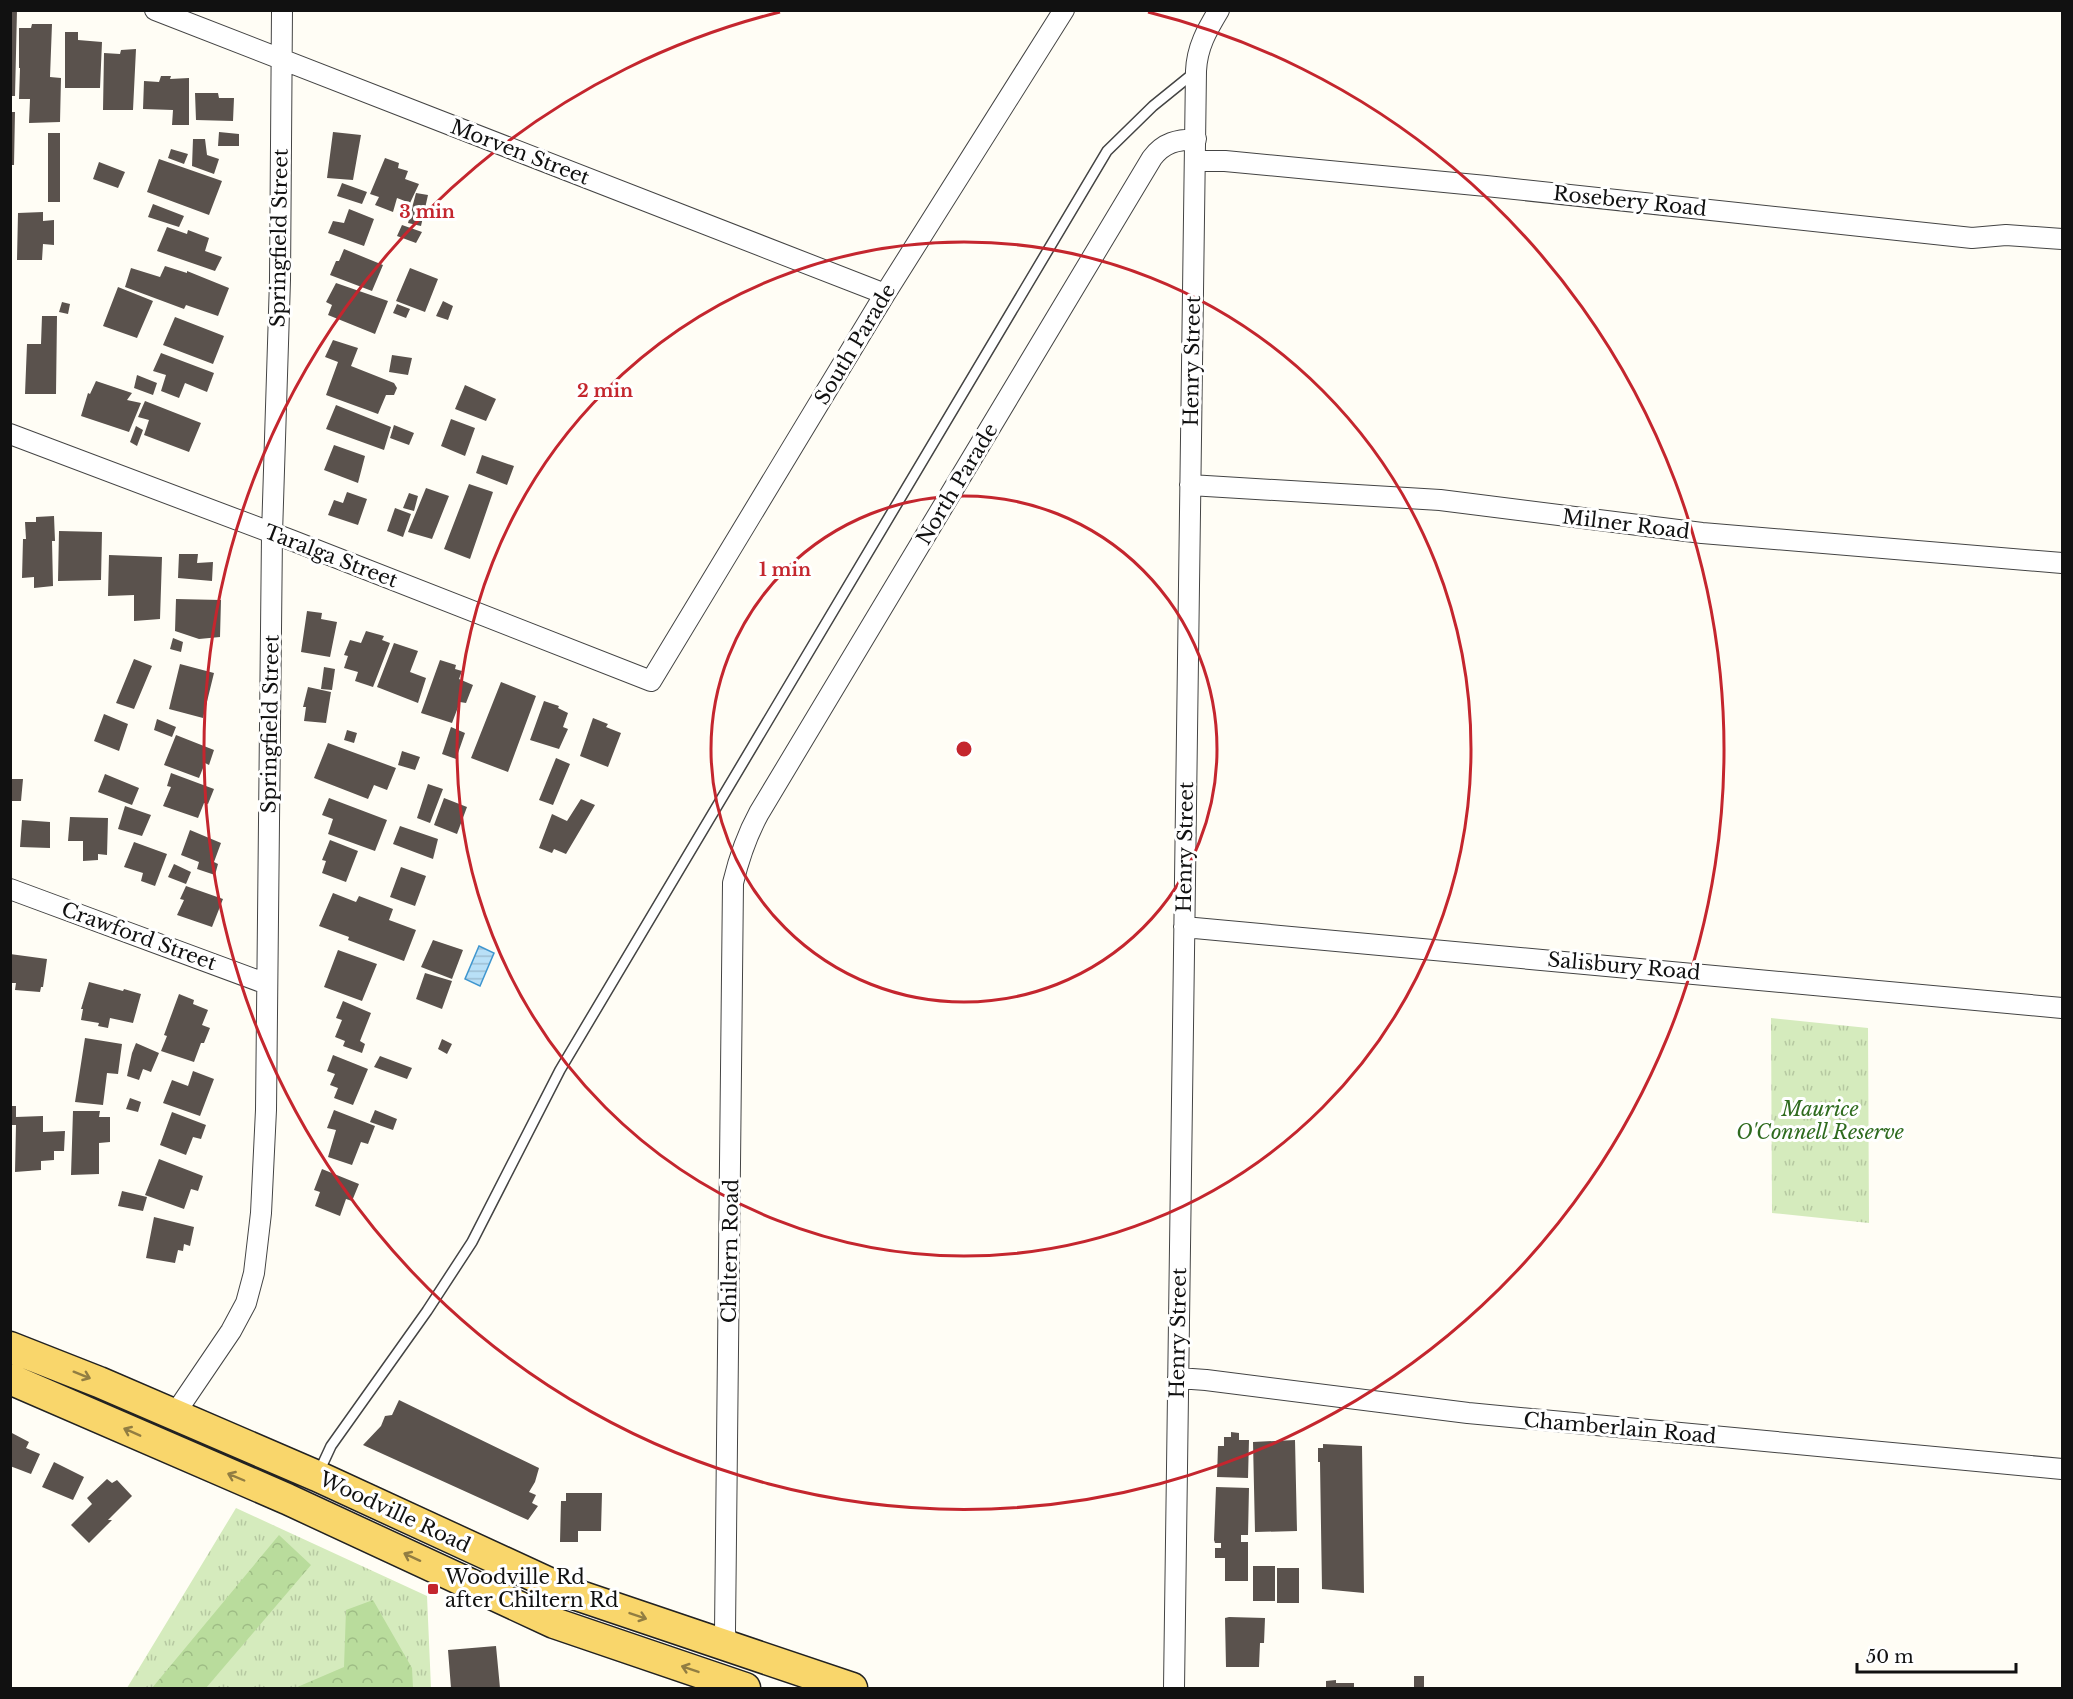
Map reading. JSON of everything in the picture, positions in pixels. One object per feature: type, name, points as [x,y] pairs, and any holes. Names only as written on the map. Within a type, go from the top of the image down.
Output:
[{"type":"main road","name":"Woodville Road","points":[[10,1347],[307,1471],[572,1593],[852,1689]]},
{"type":"main road","name":"Woodville Road","points":[[10,1379],[286,1499],[554,1623],[745,1689]]},
{"type":"street","name":"Morven Street","points":[[155,10],[885,294]]},
{"type":"street","name":"Springfield Street","points":[[174,1415],[231,1331],[246,1303],[254,1274],[264,1178],[272,534],[280,280],[282,10]]},
{"type":"street","name":"South Parade","points":[[651,681],[885,294],[1064,10]]},
{"type":"street","name":"Henry Street","points":[[1174,1689],[1196,71],[1197,56],[1203,38],[1219,10]]},
{"type":"street","name":"North Parade","points":[[740,855],[759,813],[1152,158],[1169,142],[1196,139]]},
{"type":"street","name":"Rosebery Road","points":[[1196,161],[1225,161],[1486,186],[1972,237],[2006,235],[2062,239]]},
{"type":"street","name":"Taralga Street","points":[[10,434],[651,681]]},
{"type":"street","name":"Milner Road","points":[[1190,485],[1440,500],[1702,533],[2062,563]]},
{"type":"street","name":"Chiltern Road","points":[[727,1647],[734,883],[740,855]]},
{"type":"street","name":"Crawford Street","points":[[10,888],[267,984]]},
{"type":"street","name":"Salisbury Road","points":[[1184,927],[1749,977],[2062,1008]]},
{"type":"street","name":"Chamberlain Road","points":[[1178,1378],[1468,1413],[2062,1469]]},
{"type":"lane","points":[[307,1471],[331,1446],[427,1311],[472,1242],[560,1070],[1107,151],[1153,106],[1196,71]]},
{"type":"green space","name":"Maurice O'Connell Reserve","points":[[1771,1018],[1868,1028],[1869,1223],[1772,1213]]},
{"type":"green space","points":[[236,1508],[427,1596],[431,1688],[127,1688]]},
{"type":"green space","points":[[279,1535],[311,1565],[206,1688],[152,1688]]},
{"type":"green space","points":[[373,1600],[412,1668],[413,1688],[295,1688],[344,1667],[346,1610]]},
{"type":"water","points":[[479,946],[494,953],[480,986],[465,979]]},
{"type":"building","points":[[17,10],[15,96],[10,96],[10,11]]},
{"type":"building","points":[[32,24],[52,24],[50,77],[61,78],[60,122],[29,123],[30,99],[19,99],[19,28],[31,28]]},
{"type":"building","points":[[65,32],[78,32],[78,40],[102,42],[100,88],[65,88]]},
{"type":"building","points":[[136,49],[133,110],[103,110],[104,53],[120,54],[121,50]]},
{"type":"building","points":[[161,76],[171,76],[170,79],[189,78],[189,125],[172,125],[173,110],[143,109],[144,81],[159,82]]},
{"type":"building","points":[[195,93],[218,93],[219,98],[234,98],[233,121],[196,120]]},
{"type":"building","points":[[10,112],[15,112],[14,165],[10,165]]},
{"type":"building","points":[[219,132],[239,134],[239,146],[218,146]]},
{"type":"building","points":[[333,132],[361,135],[353,180],[327,178]]},
{"type":"building","points":[[48,133],[60,133],[60,202],[48,202]]},
{"type":"building","points":[[193,139],[205,139],[207,155],[219,159],[214,174],[192,166]]},
{"type":"building","points":[[171,149],[188,154],[184,164],[168,158]]},
{"type":"building","points":[[385,158],[399,163],[398,168],[408,171],[405,179],[419,184],[410,203],[397,198],[393,212],[375,205],[379,197],[370,194]]},
{"type":"building","points":[[159,159],[222,181],[209,215],[147,192]]},
{"type":"building","points":[[99,162],[125,172],[118,188],[93,179]]},
{"type":"building","points":[[342,183],[367,192],[362,204],[337,196]]},
{"type":"building","points":[[416,193],[428,195],[421,226],[408,223]]},
{"type":"building","points":[[153,204],[184,216],[179,227],[148,217]]},
{"type":"building","points":[[349,209],[374,219],[364,246],[328,233],[333,221],[344,223]]},
{"type":"building","points":[[43,212],[43,221],[54,220],[54,245],[43,244],[42,260],[17,260],[18,213]]},
{"type":"building","points":[[402,225],[422,232],[416,243],[397,236]]},
{"type":"building","points":[[167,227],[187,234],[188,230],[209,238],[205,251],[222,257],[215,271],[157,251]]},
{"type":"building","points":[[344,249],[383,265],[372,291],[330,275]]},
{"type":"building","points":[[165,266],[187,273],[187,271],[229,288],[218,316],[186,305],[184,309],[125,287],[131,268],[160,277]]},
{"type":"building","points":[[410,268],[438,279],[425,312],[396,301]]},
{"type":"building","points":[[336,283],[388,301],[375,334],[328,315],[332,305],[326,302]]},
{"type":"building","points":[[118,287],[153,301],[137,338],[103,326]]},
{"type":"building","points":[[443,301],[453,306],[448,320],[436,316]]},
{"type":"building","points":[[62,302],[70,304],[68,314],[59,312]]},
{"type":"building","points":[[397,304],[410,309],[406,318],[393,313]]},
{"type":"building","points":[[42,316],[57,316],[56,394],[25,394],[27,344],[41,344]]},
{"type":"building","points":[[175,317],[224,336],[213,364],[163,345]]},
{"type":"building","points":[[333,340],[358,348],[351,366],[394,383],[397,388],[394,395],[386,395],[378,414],[326,395],[338,362],[325,357]]},
{"type":"building","points":[[161,353],[214,373],[207,392],[185,383],[179,398],[161,391],[166,375],[153,371]]},
{"type":"building","points":[[392,355],[412,358],[408,375],[389,372]]},
{"type":"building","points":[[137,375],[157,383],[153,395],[134,388]]},
{"type":"building","points":[[96,381],[132,393],[127,400],[141,403],[129,432],[81,416],[88,393],[90,394]]},
{"type":"building","points":[[465,385],[496,399],[486,421],[455,409]]},
{"type":"building","points":[[145,401],[201,423],[189,452],[144,435],[149,420],[138,417]]},
{"type":"building","points":[[336,405],[391,427],[384,450],[326,429]]},
{"type":"building","points":[[451,419],[475,428],[465,456],[441,446]]},
{"type":"building","points":[[394,425],[414,433],[409,445],[390,438]]},
{"type":"building","points":[[136,426],[143,430],[137,446],[130,442]]},
{"type":"building","points":[[334,445],[365,456],[358,483],[324,470]]},
{"type":"building","points":[[482,455],[514,466],[507,485],[476,473]]},
{"type":"building","points":[[469,484],[493,492],[470,559],[444,549]]},
{"type":"building","points":[[426,488],[449,496],[432,539],[408,532]]},
{"type":"building","points":[[347,492],[367,499],[358,525],[328,515],[334,500],[343,503]]},
{"type":"building","points":[[409,493],[418,496],[414,511],[403,508]]},
{"type":"building","points":[[395,508],[411,514],[403,537],[387,531]]},
{"type":"building","points":[[54,516],[53,586],[34,588],[34,577],[22,578],[23,539],[26,539],[25,522],[36,522],[36,517]]},
{"type":"building","points":[[59,531],[102,532],[101,580],[58,581]]},
{"type":"building","points":[[179,554],[198,554],[197,563],[213,562],[212,581],[178,578]]},
{"type":"building","points":[[109,555],[162,557],[160,619],[134,621],[134,595],[108,596]]},
{"type":"building","points":[[176,599],[221,600],[220,637],[199,639],[175,631]]},
{"type":"building","points":[[307,611],[322,613],[321,619],[337,622],[330,657],[301,652]]},
{"type":"building","points":[[366,631],[384,636],[382,640],[390,643],[373,687],[355,681],[358,672],[344,668],[348,656],[344,655],[350,640],[361,643]]},
{"type":"building","points":[[173,638],[183,642],[181,652],[170,649]]},
{"type":"building","points":[[394,643],[418,651],[410,672],[426,678],[418,703],[377,687]]},
{"type":"building","points":[[134,659],[152,666],[134,709],[116,703]]},
{"type":"building","points":[[440,660],[456,665],[455,669],[462,671],[459,679],[473,685],[466,703],[460,702],[452,723],[421,713]]},
{"type":"building","points":[[180,664],[214,673],[203,718],[169,709]]},
{"type":"building","points":[[324,667],[335,669],[332,690],[321,689]]},
{"type":"building","points":[[501,682],[536,696],[508,772],[471,758]]},
{"type":"building","points":[[308,687],[331,692],[326,723],[304,721],[306,707],[303,707]]},
{"type":"building","points":[[544,701],[559,706],[558,708],[568,713],[563,727],[568,729],[559,749],[530,740]]},
{"type":"building","points":[[104,714],[128,724],[119,751],[94,741]]},
{"type":"building","points":[[593,718],[621,733],[608,767],[580,756]]},
{"type":"building","points":[[157,719],[176,727],[172,737],[154,730]]},
{"type":"building","points":[[451,727],[465,733],[456,759],[442,754]]},
{"type":"building","points":[[347,730],[357,733],[354,743],[344,740]]},
{"type":"building","points":[[176,735],[214,750],[209,765],[205,763],[199,778],[164,765]]},
{"type":"building","points":[[328,743],[396,768],[387,790],[374,785],[368,799],[314,778]]},
{"type":"building","points":[[402,751],[420,757],[415,770],[398,765]]},
{"type":"building","points":[[556,758],[570,764],[553,805],[539,800]]},
{"type":"building","points":[[171,773],[214,789],[208,804],[204,803],[198,818],[163,806],[171,787],[167,786]]},
{"type":"building","points":[[105,774],[139,788],[132,805],[98,792]]},
{"type":"building","points":[[11,779],[23,779],[21,801],[10,801]]},
{"type":"building","points":[[428,784],[443,789],[430,823],[417,818]]},
{"type":"building","points":[[329,798],[387,820],[375,851],[328,834],[333,819],[322,815]]},
{"type":"building","points":[[444,798],[467,807],[457,834],[434,825]]},
{"type":"building","points":[[581,799],[595,805],[566,854],[554,849],[552,853],[539,848],[552,814],[567,821]]},
{"type":"building","points":[[125,806],[151,815],[142,836],[118,829]]},
{"type":"building","points":[[70,817],[108,818],[107,855],[98,854],[98,860],[83,861],[83,841],[68,841]]},
{"type":"building","points":[[22,820],[50,822],[50,848],[20,847]]},
{"type":"building","points":[[400,826],[438,839],[433,859],[393,844]]},
{"type":"building","points":[[190,830],[221,843],[214,862],[218,864],[215,875],[197,869],[199,862],[181,855]]},
{"type":"building","points":[[330,840],[358,851],[346,882],[322,873],[326,861],[322,860]]},
{"type":"building","points":[[134,842],[167,854],[155,886],[141,881],[143,873],[124,867]]},
{"type":"building","points":[[174,864],[191,872],[186,884],[168,877]]},
{"type":"building","points":[[401,867],[426,876],[415,906],[390,897]]},
{"type":"building","points":[[186,886],[223,899],[212,927],[177,915],[184,900],[180,899]]},
{"type":"building","points":[[333,893],[356,902],[359,896],[393,909],[389,920],[416,930],[404,961],[348,940],[349,937],[319,926]]},
{"type":"building","points":[[433,940],[463,950],[452,979],[421,967]]},
{"type":"building","points":[[338,950],[377,964],[362,1001],[324,987]]},
{"type":"building","points":[[10,954],[47,959],[43,987],[40,992],[15,990],[16,983],[10,983]]},
{"type":"building","points":[[425,973],[452,981],[442,1009],[416,999]]},
{"type":"building","points":[[89,982],[141,994],[133,1023],[110,1018],[108,1028],[98,1026],[99,1023],[81,1020],[83,1009],[81,1009]]},
{"type":"building","points":[[179,994],[194,1000],[193,1004],[208,1010],[202,1025],[210,1028],[194,1062],[161,1051],[167,1036],[164,1035]]},
{"type":"building","points":[[343,1001],[371,1013],[360,1041],[365,1044],[362,1053],[343,1046],[345,1041],[335,1037],[342,1020],[336,1018]]},
{"type":"building","points":[[85,1038],[122,1044],[118,1074],[107,1073],[103,1105],[75,1102]]},
{"type":"building","points":[[442,1039],[452,1044],[447,1054],[438,1049]]},
{"type":"building","points":[[136,1043],[159,1053],[151,1072],[143,1069],[139,1080],[127,1076]]},
{"type":"building","points":[[333,1055],[368,1069],[353,1105],[334,1098],[338,1088],[330,1085],[335,1074],[327,1071]]},
{"type":"building","points":[[380,1056],[412,1068],[407,1079],[374,1067]]},
{"type":"building","points":[[193,1071],[214,1079],[200,1116],[163,1103],[172,1080],[188,1086]]},
{"type":"building","points":[[130,1098],[141,1102],[138,1112],[126,1109]]},
{"type":"building","points":[[10,1106],[16,1106],[16,1117],[43,1116],[43,1132],[65,1131],[64,1151],[54,1151],[54,1160],[41,1161],[41,1170],[15,1172],[16,1125],[10,1125]]},
{"type":"building","points":[[334,1110],[375,1126],[368,1144],[361,1142],[352,1165],[328,1157],[336,1130],[327,1128]]},
{"type":"building","points":[[375,1110],[397,1119],[393,1130],[370,1122]]},
{"type":"building","points":[[73,1111],[100,1111],[99,1117],[110,1117],[110,1142],[99,1143],[99,1174],[71,1175]]},
{"type":"building","points":[[172,1112],[206,1125],[201,1139],[193,1137],[186,1155],[160,1145]]},
{"type":"building","points":[[159,1159],[203,1176],[198,1191],[191,1189],[184,1209],[145,1195]]},
{"type":"building","points":[[322,1169],[359,1184],[352,1201],[346,1199],[340,1216],[315,1206],[320,1192],[314,1190]]},
{"type":"building","points":[[122,1191],[147,1197],[143,1211],[118,1206]]},
{"type":"building","points":[[154,1217],[194,1227],[190,1246],[184,1244],[183,1251],[178,1250],[175,1263],[146,1258]]},
{"type":"building","points":[[399,1400],[539,1468],[529,1492],[536,1495],[532,1503],[538,1506],[528,1520],[363,1445],[381,1426],[385,1416],[392,1415]]},
{"type":"building","points":[[10,1432],[29,1442],[26,1448],[40,1454],[31,1474],[10,1466]]},
{"type":"building","points":[[1231,1432],[1239,1433],[1239,1440],[1249,1440],[1248,1478],[1217,1477],[1218,1446],[1224,1446],[1224,1437],[1231,1437]]},
{"type":"building","points":[[1295,1440],[1297,1531],[1255,1532],[1253,1442]]},
{"type":"building","points":[[1323,1444],[1362,1446],[1364,1593],[1322,1589],[1318,1448],[1323,1448]]},
{"type":"building","points":[[54,1462],[84,1477],[73,1500],[42,1487]]},
{"type":"building","points":[[107,1479],[112,1483],[117,1480],[132,1496],[89,1543],[71,1525],[92,1504],[87,1498]]},
{"type":"building","points":[[1216,1487],[1249,1488],[1248,1535],[1241,1535],[1241,1542],[1248,1542],[1248,1581],[1225,1581],[1225,1558],[1215,1558],[1215,1548],[1221,1548],[1221,1543],[1215,1543],[1214,1540]]},
{"type":"building","points":[[566,1493],[602,1493],[601,1531],[578,1531],[578,1542],[560,1542],[561,1501],[566,1501]]},
{"type":"building","points":[[1253,1566],[1275,1566],[1275,1601],[1253,1601]]},
{"type":"building","points":[[1277,1568],[1299,1568],[1299,1603],[1277,1603]]},
{"type":"building","points":[[1225,1618],[1265,1618],[1264,1643],[1260,1643],[1259,1667],[1226,1667]]},
{"type":"building","points":[[496,1646],[500,1688],[451,1688],[448,1650]]},
{"type":"building","points":[[1414,1676],[1424,1676],[1424,1688],[1414,1688]]},
{"type":"building","points":[[1336,1680],[1336,1683],[1354,1683],[1354,1688],[1326,1688],[1326,1681]]},
{"type":"place","name":"Woodville Rd after Chiltern Rd","points":[[433,1589]]}]
